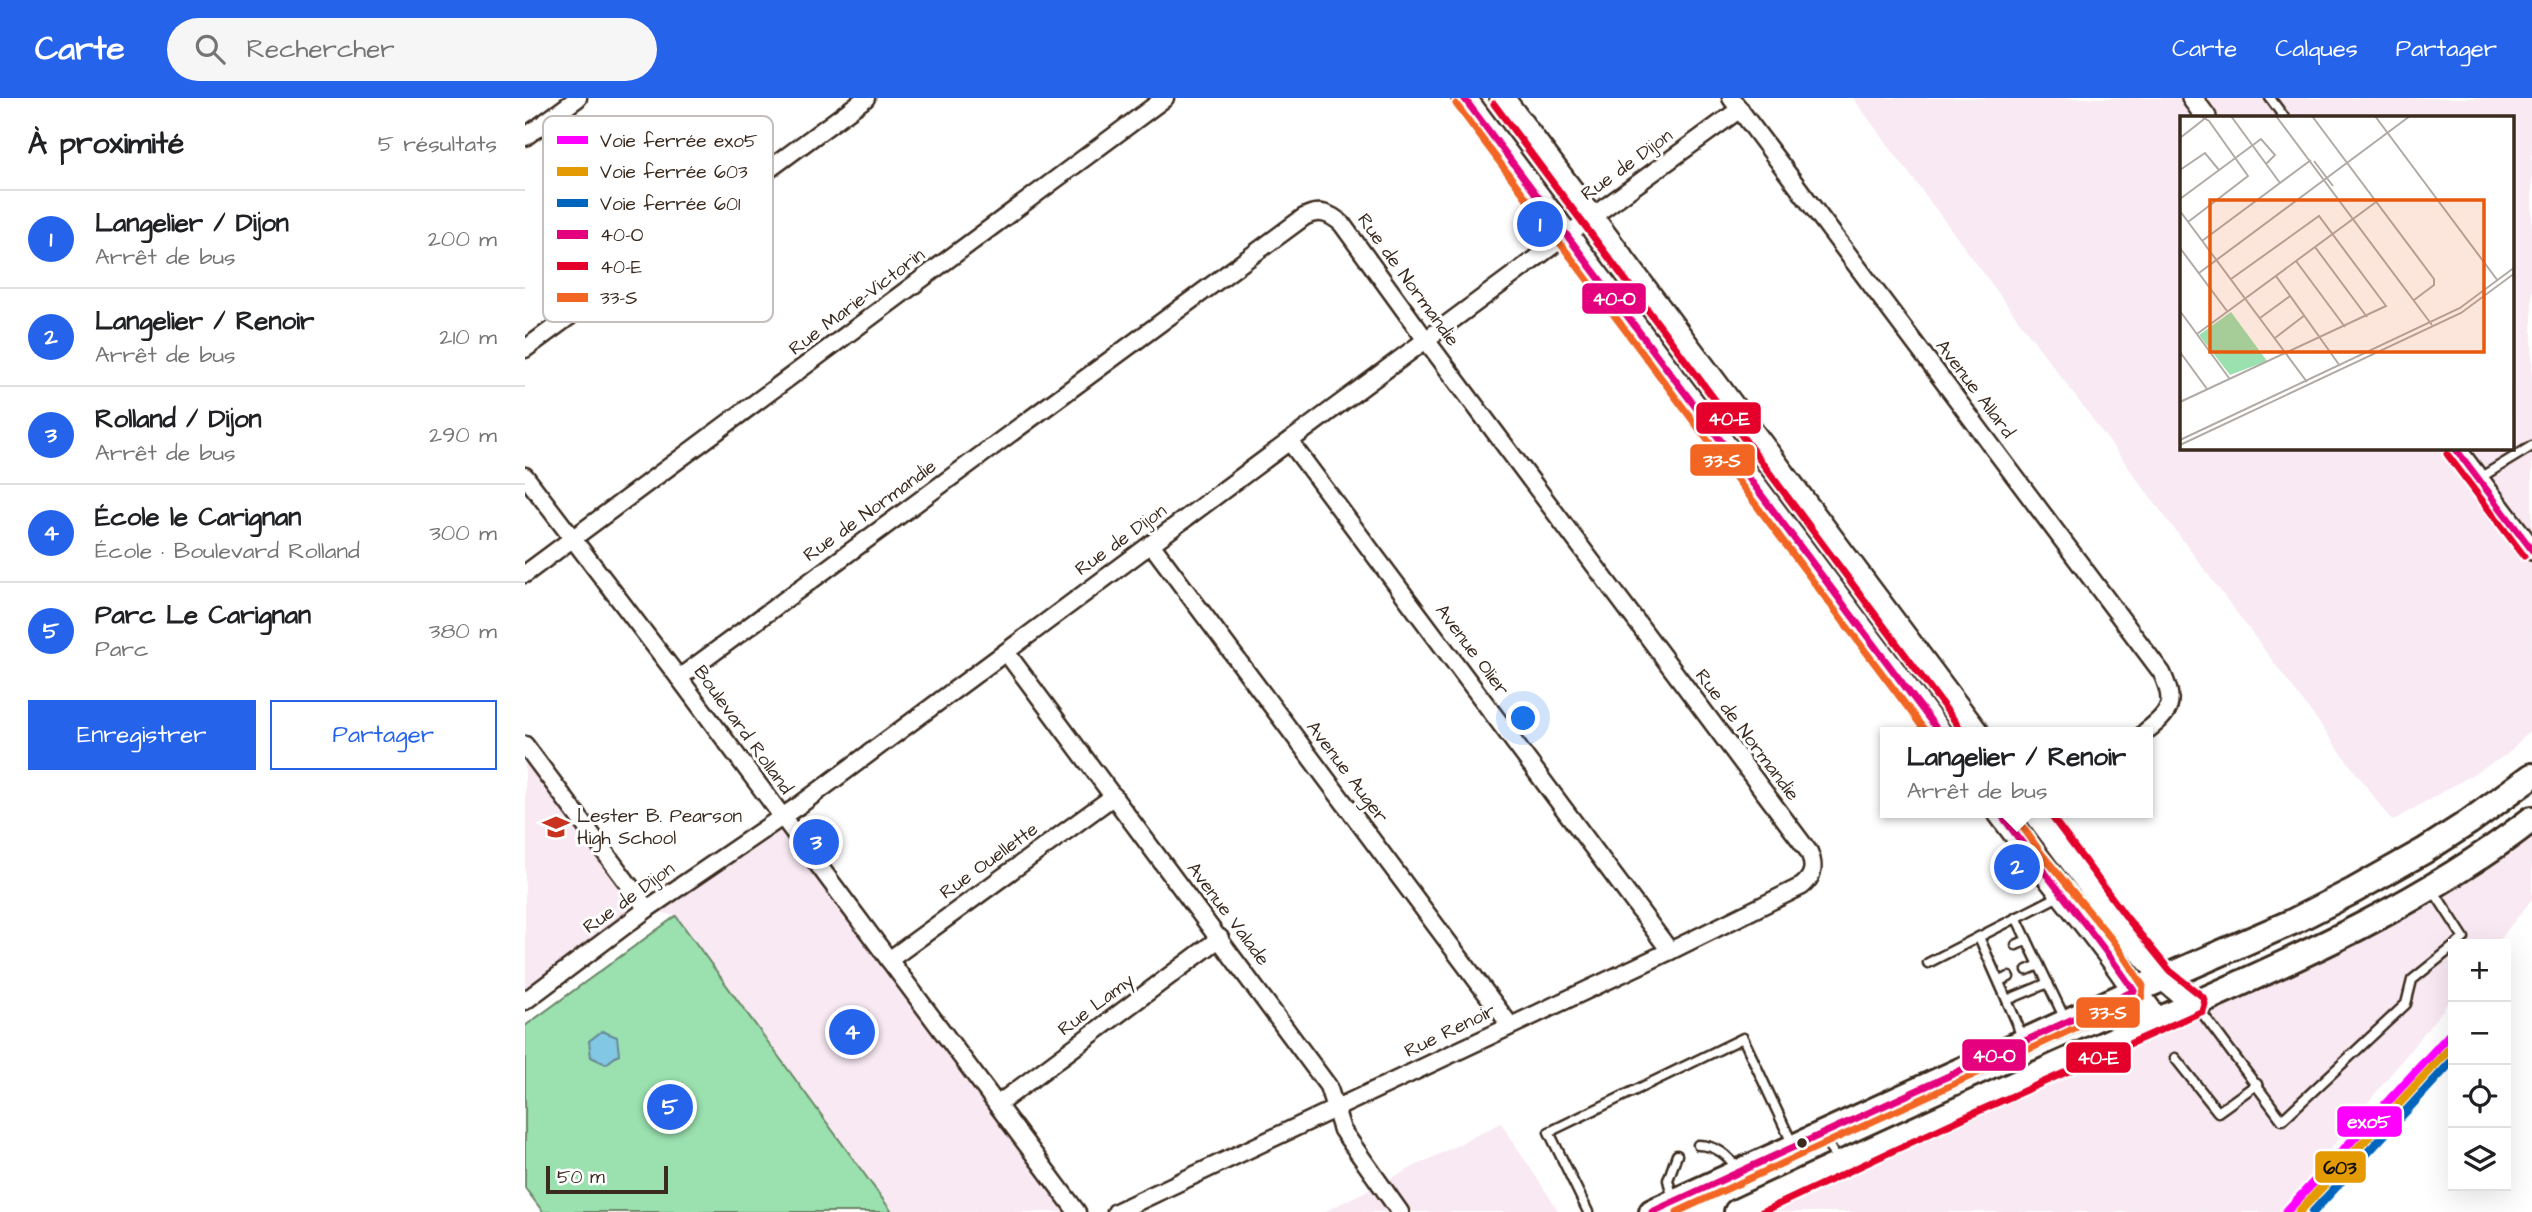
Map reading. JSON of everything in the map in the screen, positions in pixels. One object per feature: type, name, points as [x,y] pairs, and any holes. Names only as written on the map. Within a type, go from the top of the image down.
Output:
[{"type":"main road","points":[[1464,98],[1935,727]]},
{"type":"main road","points":[[1502,98],[1972,727]]},
{"type":"main road","points":[[1663,1207],[2134,991],[2292,922],[2376,879],[2469,822],[2532,776]]},
{"type":"main road","points":[[2004,818],[2158,1021]]},
{"type":"main road","points":[[2042,818],[2119,924],[2163,978],[2195,1004]]},
{"type":"main road","points":[[1737,1212],[1959,1108],[2329,943],[2431,888],[2532,818]]},
{"type":"street","points":[[554,116],[578,98]]},
{"type":"street","points":[[773,166],[866,98]]},
{"type":"street","name":"Rue Marie-Victorin","points":[[525,574],[1165,98]]},
{"type":"street","points":[[2192,98],[2205,116]]},
{"type":"street","name":"Rue de Dijon","points":[[525,1001],[647,909],[781,817],[1290,442],[1592,217],[1735,104]]},
{"type":"street","name":"Avenue Allard","points":[[1735,104],[2162,673],[2171,698],[2169,710],[2152,727]]},
{"type":"street","points":[[525,137],[543,124]]},
{"type":"street","name":"Rue de Normandie","points":[[679,678],[1281,233],[1313,212],[1324,212],[1342,224],[1809,852],[1813,872],[1802,886]]},
{"type":"street","points":[[525,349],[562,322]]},
{"type":"street","name":"Avenue Olier","points":[[1290,442],[1670,951]]},
{"type":"street","points":[[2456,450],[2532,550]]},
{"type":"street","name":"Boulevard Rolland","points":[[525,476],[1077,1212]]},
{"type":"street","name":"Avenue Auger","points":[[1151,544],[1510,1025]]},
{"type":"street","name":"Avenue Valade","points":[[1006,652],[1328,1086],[1342,1130],[1400,1212]]},
{"type":"street","points":[[525,745],[647,909]]},
{"type":"street","name":"Rue Ouellette","points":[[889,960],[1114,796]]},
{"type":"street","points":[[2015,833],[2034,818]]},
{"type":"street","name":"Rue Renoir","points":[[1115,1212],[1336,1110],[1802,886]]},
{"type":"street","name":"Rue Lamy","points":[[997,1105],[1220,938]]},
{"type":"lane","points":[[2270,98],[2283,116]]},
{"type":"lane","points":[[2478,479],[2532,446]]},
{"type":"lane","points":[[2431,888],[2464,939]]},
{"type":"lane","points":[[1928,963],[2062,895]]},
{"type":"lane","points":[[2016,917],[2066,1022]]},
{"type":"lane","points":[[1979,937],[2023,1042]]},
{"type":"lane","points":[[2015,945],[2027,940]]},
{"type":"lane","points":[[2195,1004],[2282,1120],[2406,1004],[2412,980],[2448,952]]},
{"type":"lane","points":[[1988,957],[1997,953]]},
{"type":"lane","points":[[2027,970],[2039,965]]},
{"type":"lane","points":[[1999,981],[2009,977]]},
{"type":"lane","points":[[2007,1000],[2048,983]]},
{"type":"lane","points":[[1588,1212],[1549,1132],[1743,1038],[1794,1147]]},
{"type":"lane","points":[[2175,1058],[2218,1112],[2257,1084]]},
{"type":"lane","points":[[1823,1134],[1840,1164]]},
{"type":"lane","points":[[1697,1145],[1711,1148],[1730,1158],[1739,1173]]},
{"type":"lane","points":[[1663,1207],[1668,1180],[1677,1155]]},
{"type":"shaded area","points":[[1853,98],[2532,98],[2532,728],[2506,755],[2392,821]]},
{"type":"shaded area","name":"Lester B. Pearson High School","points":[[525,744],[647,909],[525,1001]]},
{"type":"shaded area","points":[[781,817],[1077,1212],[892,1212],[676,916],[647,909]]},
{"type":"shaded area","points":[[2532,818],[2532,899],[2500,939],[2448,939],[2448,1003],[2280,1212],[1743,1212],[2360,928]]},
{"type":"shaded area","points":[[1501,1123],[1559,1212],[1324,1212]]},
{"type":"green space","points":[[676,916],[892,1212],[543,1212],[525,1188],[525,1026]]},
{"type":"water","points":[[602,1031],[617,1037],[619,1054],[606,1064],[591,1057],[589,1041]]},
{"type":"rail line","name":"exo5","points":[[2286,1212],[2448,1036]]},
{"type":"rail line","name":"603","points":[[2299,1212],[2448,1050]]},
{"type":"rail line","name":"601","points":[[2313,1212],[2448,1065]]},
{"type":"transit line","name":"40-O","points":[[1464,98],[1935,727]]},
{"type":"transit line","name":"33-S","points":[[1456,104],[1922,727]]},
{"type":"transit line","name":"40-E","points":[[1494,104],[1959,727]]},
{"type":"transit line","name":"40-O","points":[[2457,450],[2532,550]]},
{"type":"transit line","name":"40-E","points":[[2447,454],[2524,556]]},
{"type":"transit line","name":"40-O","points":[[1652,1212],[2134,991],[2004,818]]},
{"type":"transit line","name":"33-S","points":[[1677,1212],[2142,997],[2143,986],[2114,942],[2041,853],[2016,818]]},
{"type":"transit line","name":"40-E","points":[[1762,1212],[1963,1118],[2203,1011],[2203,997],[2170,971],[2053,818]]},
{"type":"place","name":"Langelier / Dijon","points":[[1540,224]]},
{"type":"place","name":"Lester B. Pearson High School","points":[[556,827]]},
{"type":"place","name":"Rolland / Dijon","points":[[816,842]]},
{"type":"place","name":"Langelier / Renoir","points":[[2017,867]]},
{"type":"place","name":"École le Carignan","points":[[852,1032]]},
{"type":"place","name":"Parc Le Carignan","points":[[670,1107]]}]
